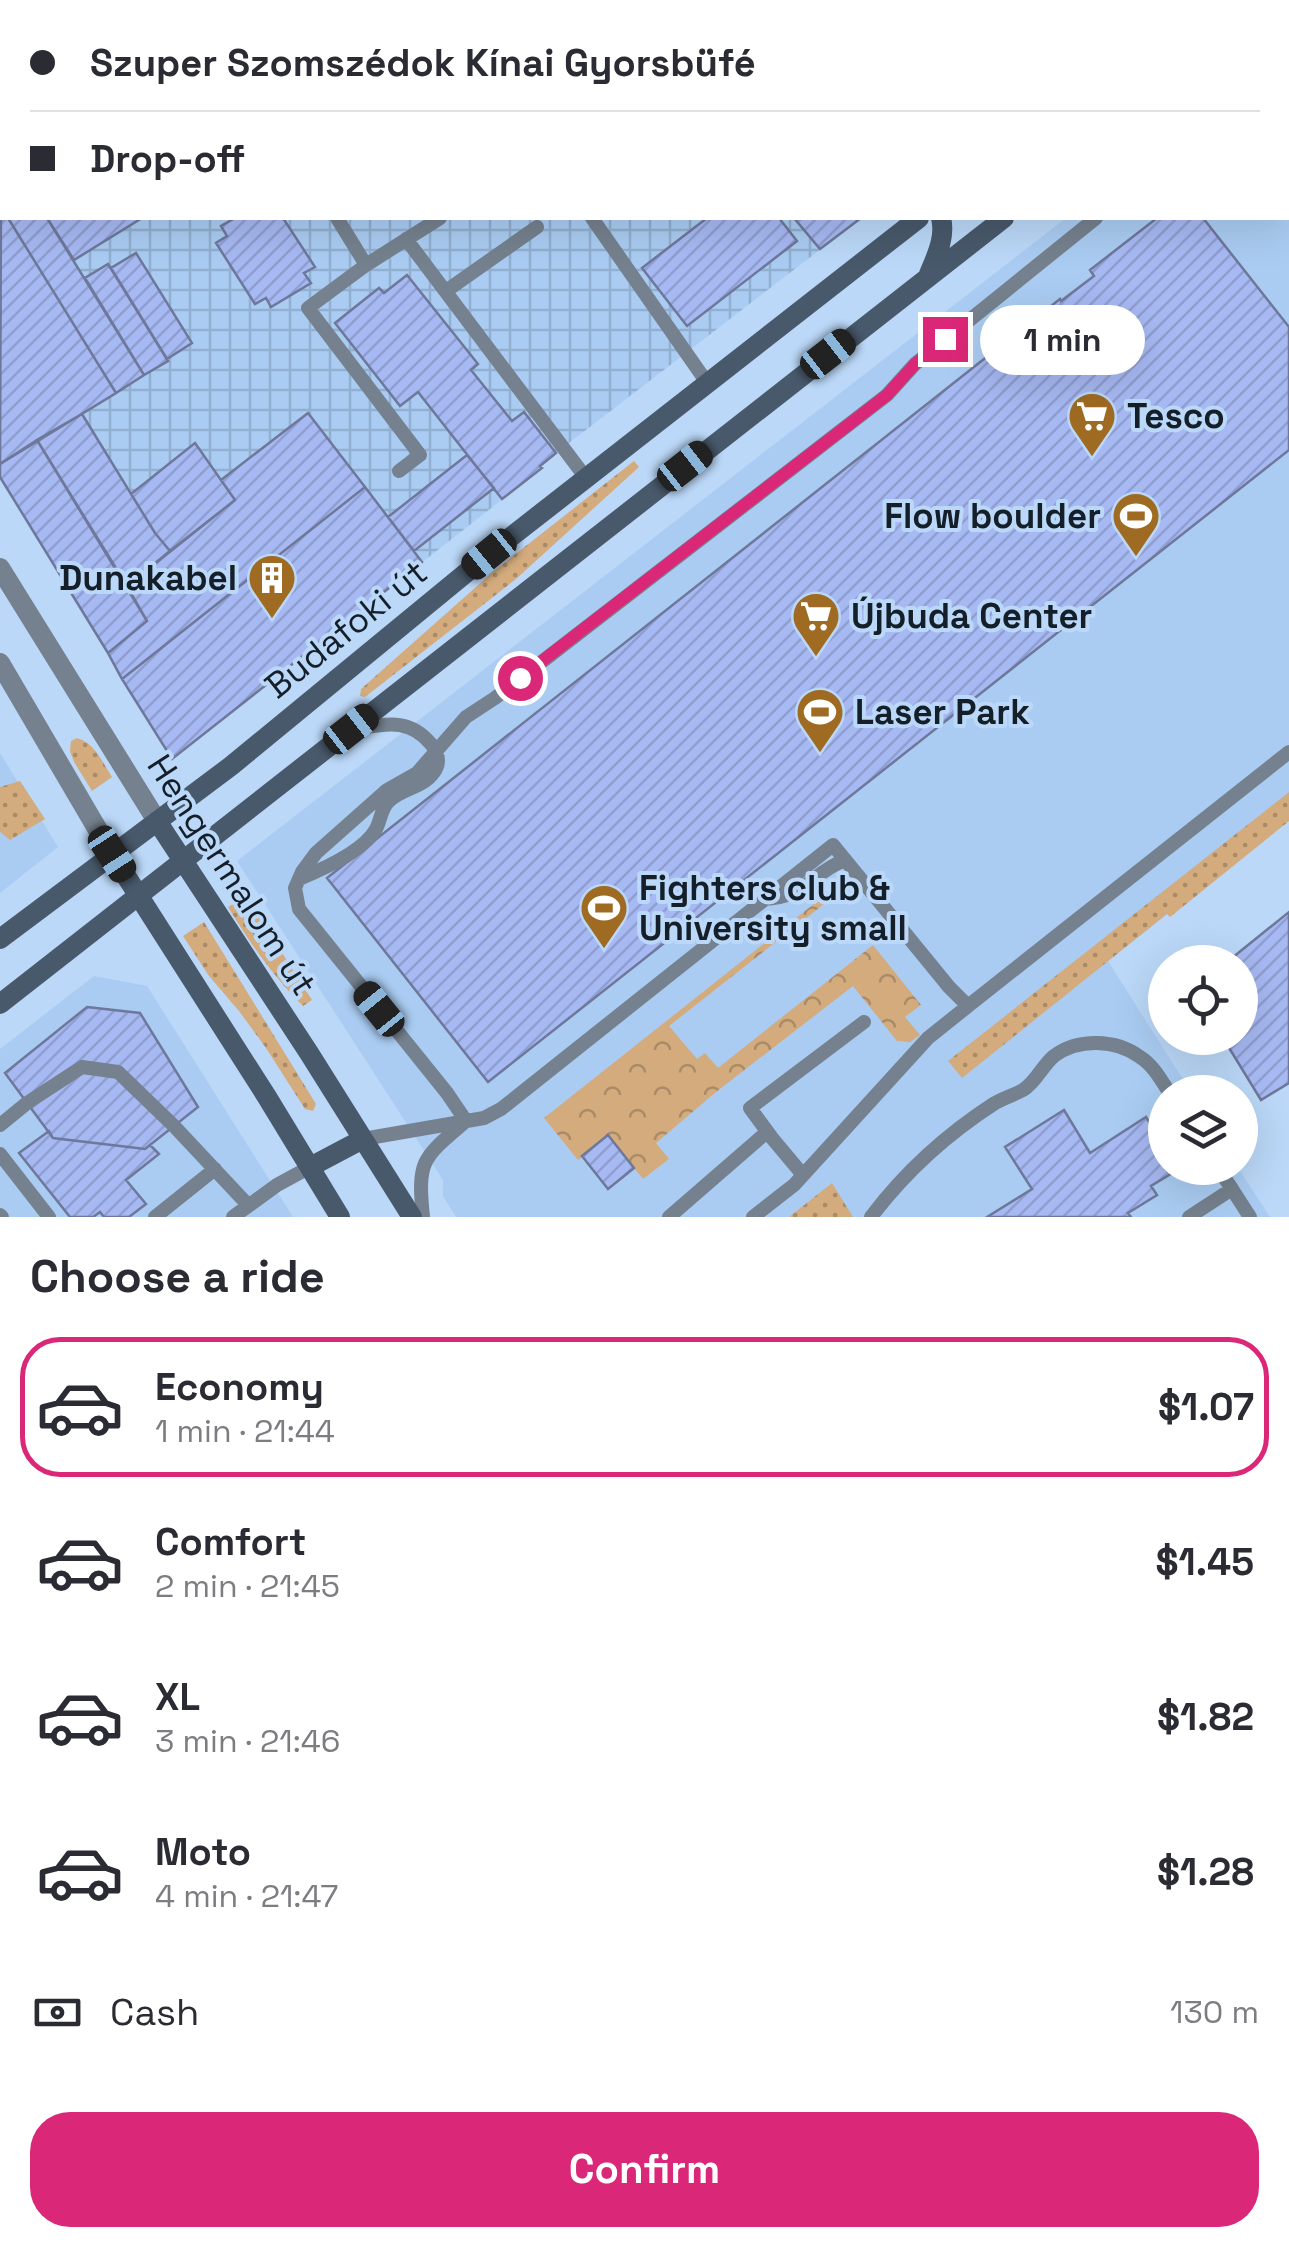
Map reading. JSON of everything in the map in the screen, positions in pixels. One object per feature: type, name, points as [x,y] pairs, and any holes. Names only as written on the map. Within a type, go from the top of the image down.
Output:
[{"type":"main road","name":"Budafoki út","points":[[0,939],[231,766],[586,478],[916,220]]},
{"type":"main road","points":[[928,276],[939,248],[942,220]]},
{"type":"main road","points":[[0,1004],[1001,220]]},
{"type":"main road","name":"Hengermalom út","points":[[157,821],[412,1217]]},
{"type":"main road","points":[[112,854],[340,1217]]},
{"type":"main road","points":[[310,1167],[364,1139]]},
{"type":"street","name":"Hengermalom út","points":[[0,568],[157,821]]},
{"type":"street","points":[[0,663],[112,854]]},
{"type":"lane","points":[[338,220],[366,265]]},
{"type":"lane","points":[[399,471],[420,455],[308,308],[437,220]]},
{"type":"lane","points":[[598,220],[708,384]]},
{"type":"lane","points":[[466,1121],[299,909],[295,888],[316,853],[387,790],[417,773],[466,717],[887,395],[915,364],[1094,220]]},
{"type":"lane","points":[[446,291],[537,227]]},
{"type":"lane","points":[[406,239],[586,478]]},
{"type":"lane","points":[[298,879],[335,864],[373,834],[386,804],[424,783],[439,763],[437,752],[413,728],[402,724],[351,729]]},
{"type":"lane","points":[[753,1217],[803,1175],[928,1038],[1289,752]]},
{"type":"lane","points":[[364,1139],[484,1118],[833,846],[948,987],[968,1006]]},
{"type":"lane","points":[[764,899],[784,898],[845,860]]},
{"type":"lane","points":[[803,1175],[750,1108],[864,1022]]},
{"type":"lane","points":[[871,1217],[920,1161],[968,1122],[1024,1089],[1057,1053],[1086,1043],[1115,1045],[1142,1058],[1158,1075]]},
{"type":"lane","points":[[0,1124],[82,1067],[118,1072],[248,1205]]},
{"type":"lane","points":[[423,1217],[419,1180],[424,1165],[433,1149],[466,1121]]},
{"type":"lane","points":[[670,1217],[767,1132]]},
{"type":"lane","points":[[0,1154],[49,1217]]},
{"type":"lane","points":[[233,1217],[310,1167]]},
{"type":"lane","points":[[155,1217],[214,1169]]},
{"type":"lane","points":[[1229,1185],[1250,1217]]},
{"type":"lane","points":[[1189,1217],[1232,1189]]},
{"type":"shaded area","points":[[0,220],[858,220],[556,453],[542,468],[172,759],[0,477]]},
{"type":"shaded area","points":[[1063,220],[1289,220],[1289,817],[1108,961],[1148,1024],[1148,1055],[1168,1055],[1180,1075],[1148,1075],[1148,1185],[1249,1185],[1270,1217],[456,1217],[443,1196],[443,1180],[237,861]]},
{"type":"shaded area","points":[[0,753],[58,847],[0,893]]},
{"type":"shaded area","points":[[94,976],[147,986],[293,1217],[0,1217],[0,1049]]},
{"type":"green space","points":[[634,461],[639,467],[516,579],[365,697],[360,696],[361,689],[494,571]]},
{"type":"green space","points":[[77,738],[93,749],[112,777],[92,791],[70,751],[71,741]]},
{"type":"green space","points":[[20,781],[45,819],[10,840],[0,832],[0,787]]},
{"type":"green space","points":[[1289,792],[1289,821],[962,1078],[948,1061]]},
{"type":"green space","points":[[834,888],[838,893],[669,1026],[697,1059],[705,1053],[718,1068],[873,945],[921,1005],[905,1017],[920,1035],[910,1042],[897,1041],[853,986],[656,1143],[669,1159],[643,1179],[609,1136],[578,1160],[544,1118]]},
{"type":"green space","points":[[246,896],[312,1000],[303,1006],[262,959],[228,907]]},
{"type":"green space","points":[[204,922],[316,1104],[313,1111],[305,1109],[266,1048],[183,936]]},
{"type":"green space","points":[[832,1183],[853,1217],[789,1217]]},
{"type":"building","points":[[1,220],[9,220],[116,393],[0,464]]},
{"type":"building","points":[[9,220],[48,220],[144,375],[116,393]]},
{"type":"building","points":[[48,220],[139,220],[74,260]]},
{"type":"building","points":[[232,220],[284,220],[315,267],[304,273],[311,283],[271,307],[266,298],[255,304],[216,243],[227,236],[221,226]]},
{"type":"building","points":[[704,220],[781,220],[797,241],[687,326],[642,268]]},
{"type":"building","points":[[796,220],[858,220],[820,249]]},
{"type":"building","name":"Újbuda Center","points":[[1154,220],[1205,220],[1289,327],[1289,450],[488,1082],[327,878],[1094,276],[1090,270]]},
{"type":"building","points":[[136,253],[192,343],[167,359],[111,268]]},
{"type":"building","points":[[108,264],[168,361],[144,375],[85,278]]},
{"type":"building","points":[[407,275],[478,364],[471,370],[512,421],[524,412],[556,453],[502,499],[418,392],[400,406],[335,323],[379,288],[384,293]]},
{"type":"building","points":[[308,413],[365,487],[122,679],[108,653],[147,621],[127,586],[235,500],[221,480]]},
{"type":"building","points":[[82,414],[170,551],[127,586],[37,440]]},
{"type":"building","points":[[37,440],[147,621],[108,653],[0,477],[0,464]]},
{"type":"building","points":[[195,443],[235,500],[170,551],[131,494]]},
{"type":"building","points":[[467,455],[494,488],[414,551],[388,517]]},
{"type":"building","name":"Dunakabel","points":[[365,487],[422,562],[172,759],[122,679]]},
{"type":"building","points":[[1289,912],[1289,1083],[1261,1100],[1258,1075],[1246,1075],[1233,1055],[1258,1055],[1258,945],[1248,945]]},
{"type":"building","points":[[87,1007],[140,1013],[198,1107],[145,1149],[53,1138],[5,1073]]},
{"type":"building","points":[[1064,1110],[1090,1153],[1146,1117],[1148,1185],[1153,1185],[1157,1195],[1128,1213],[1131,1217],[987,1217],[1032,1189],[1005,1147]]},
{"type":"building","points":[[49,1131],[53,1138],[145,1149],[150,1145],[159,1154],[126,1180],[146,1204],[129,1217],[104,1217],[100,1212],[93,1217],[70,1217],[19,1153]]},
{"type":"building","points":[[608,1135],[634,1168],[608,1189],[582,1156]]},
{"type":"place","name":"Tesco","points":[[1092,458]]},
{"type":"place","name":"Flow boulder","points":[[1136,558]]},
{"type":"place","name":"Dunakabel","points":[[272,620]]},
{"type":"place","name":"Újbuda Center","points":[[816,658]]},
{"type":"place","name":"Laser Park","points":[[820,754]]},
{"type":"place","name":"Fighters club & University small","points":[[604,950]]},
{"type":"route","points":[[520,678],[887,395],[945,339]]}]
